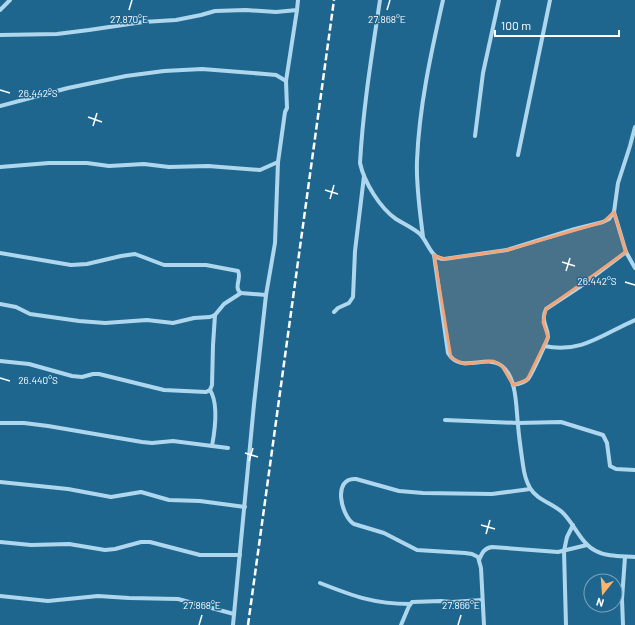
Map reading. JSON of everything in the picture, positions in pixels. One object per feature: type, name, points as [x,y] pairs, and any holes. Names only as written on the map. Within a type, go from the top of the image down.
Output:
[{"type":"street","points":[[0,10],[10,0]]},
{"type":"street","points":[[233,625],[254,404],[266,295],[275,243],[278,162],[285,112],[287,108],[286,81],[298,0]]},
{"type":"street","points":[[380,0],[364,113],[360,163],[364,176],[377,199],[387,212],[414,230],[423,238],[437,258],[444,259],[507,250],[603,222],[609,219],[614,212]]},
{"type":"street","points":[[423,238],[417,186],[418,145],[428,66],[443,0]]},
{"type":"street","points":[[475,136],[483,73],[499,0]]},
{"type":"street","points":[[518,155],[550,0]]},
{"type":"street","points":[[0,35],[33,35],[81,31],[143,22],[176,20],[215,11],[246,10],[276,12],[297,10]]},
{"type":"street","points":[[0,106],[68,88],[126,76],[164,71],[202,70],[265,74],[276,75],[286,81]]},
{"type":"street","points":[[635,126],[618,183],[614,212],[626,252],[635,268]]},
{"type":"street","points":[[0,167],[49,163],[87,163],[109,166],[144,164],[169,167],[208,166],[252,170],[266,168],[278,162]]},
{"type":"street","points":[[334,312],[338,308],[349,303],[353,297],[355,251],[364,176]]},
{"type":"street","points":[[513,386],[525,381],[530,376],[548,337],[543,322],[546,309],[581,286],[626,252]]},
{"type":"street","points":[[0,253],[70,265],[87,264],[134,254],[164,265],[206,265],[234,269],[239,272],[240,276],[237,289],[241,294]]},
{"type":"street","points":[[434,255],[448,353],[451,358],[464,364],[493,361],[502,366],[507,372],[513,386],[525,478],[530,489],[537,496],[562,512],[587,545],[596,551],[625,557],[635,557]]},
{"type":"street","points":[[0,304],[16,307],[30,314],[105,324],[147,320],[173,323],[194,318],[207,318],[215,315],[224,304],[241,294],[266,295]]},
{"type":"street","points":[[212,446],[215,401],[210,390],[212,385],[215,315]]},
{"type":"street","points":[[544,346],[564,349],[577,347],[635,320]]},
{"type":"street","points":[[0,361],[29,364],[72,376],[82,377],[98,374],[164,390],[202,392],[210,390]]},
{"type":"street","points":[[445,420],[518,423],[561,422],[603,435],[606,439],[610,466],[616,469],[635,470]]},
{"type":"street","points":[[0,423],[24,423],[108,435],[142,442],[152,443],[173,441],[228,448]]},
{"type":"street","points":[[484,625],[481,568],[479,560],[476,556],[465,553],[417,550],[384,533],[354,524],[346,515],[343,506],[341,492],[343,483],[350,478],[399,490],[435,493],[492,494],[530,489]]},
{"type":"street","points":[[0,482],[111,497],[141,492],[173,500],[200,501],[245,507]]},
{"type":"street","points":[[566,625],[564,551],[566,537],[573,525]]},
{"type":"street","points":[[0,542],[31,545],[69,544],[106,550],[141,542],[150,542],[200,555],[240,555]]},
{"type":"street","points":[[479,560],[484,550],[492,547],[535,551],[564,551],[587,545]]},
{"type":"street","points":[[623,625],[622,599],[625,557]]},
{"type":"street","points":[[320,583],[362,599],[384,603],[410,604],[412,602],[482,600]]},
{"type":"street","points":[[0,596],[48,601],[98,596],[178,599],[202,604],[234,614]]},
{"type":"street","points":[[400,625],[410,604]]},
{"type":"highlighted area","points":[[614,212],[626,252],[546,309],[543,322],[548,337],[527,380],[513,385],[502,366],[493,361],[464,364],[451,358],[434,255],[444,259],[507,250],[603,222]]},
{"type":"railway","points":[[248,625],[334,0]]}]
